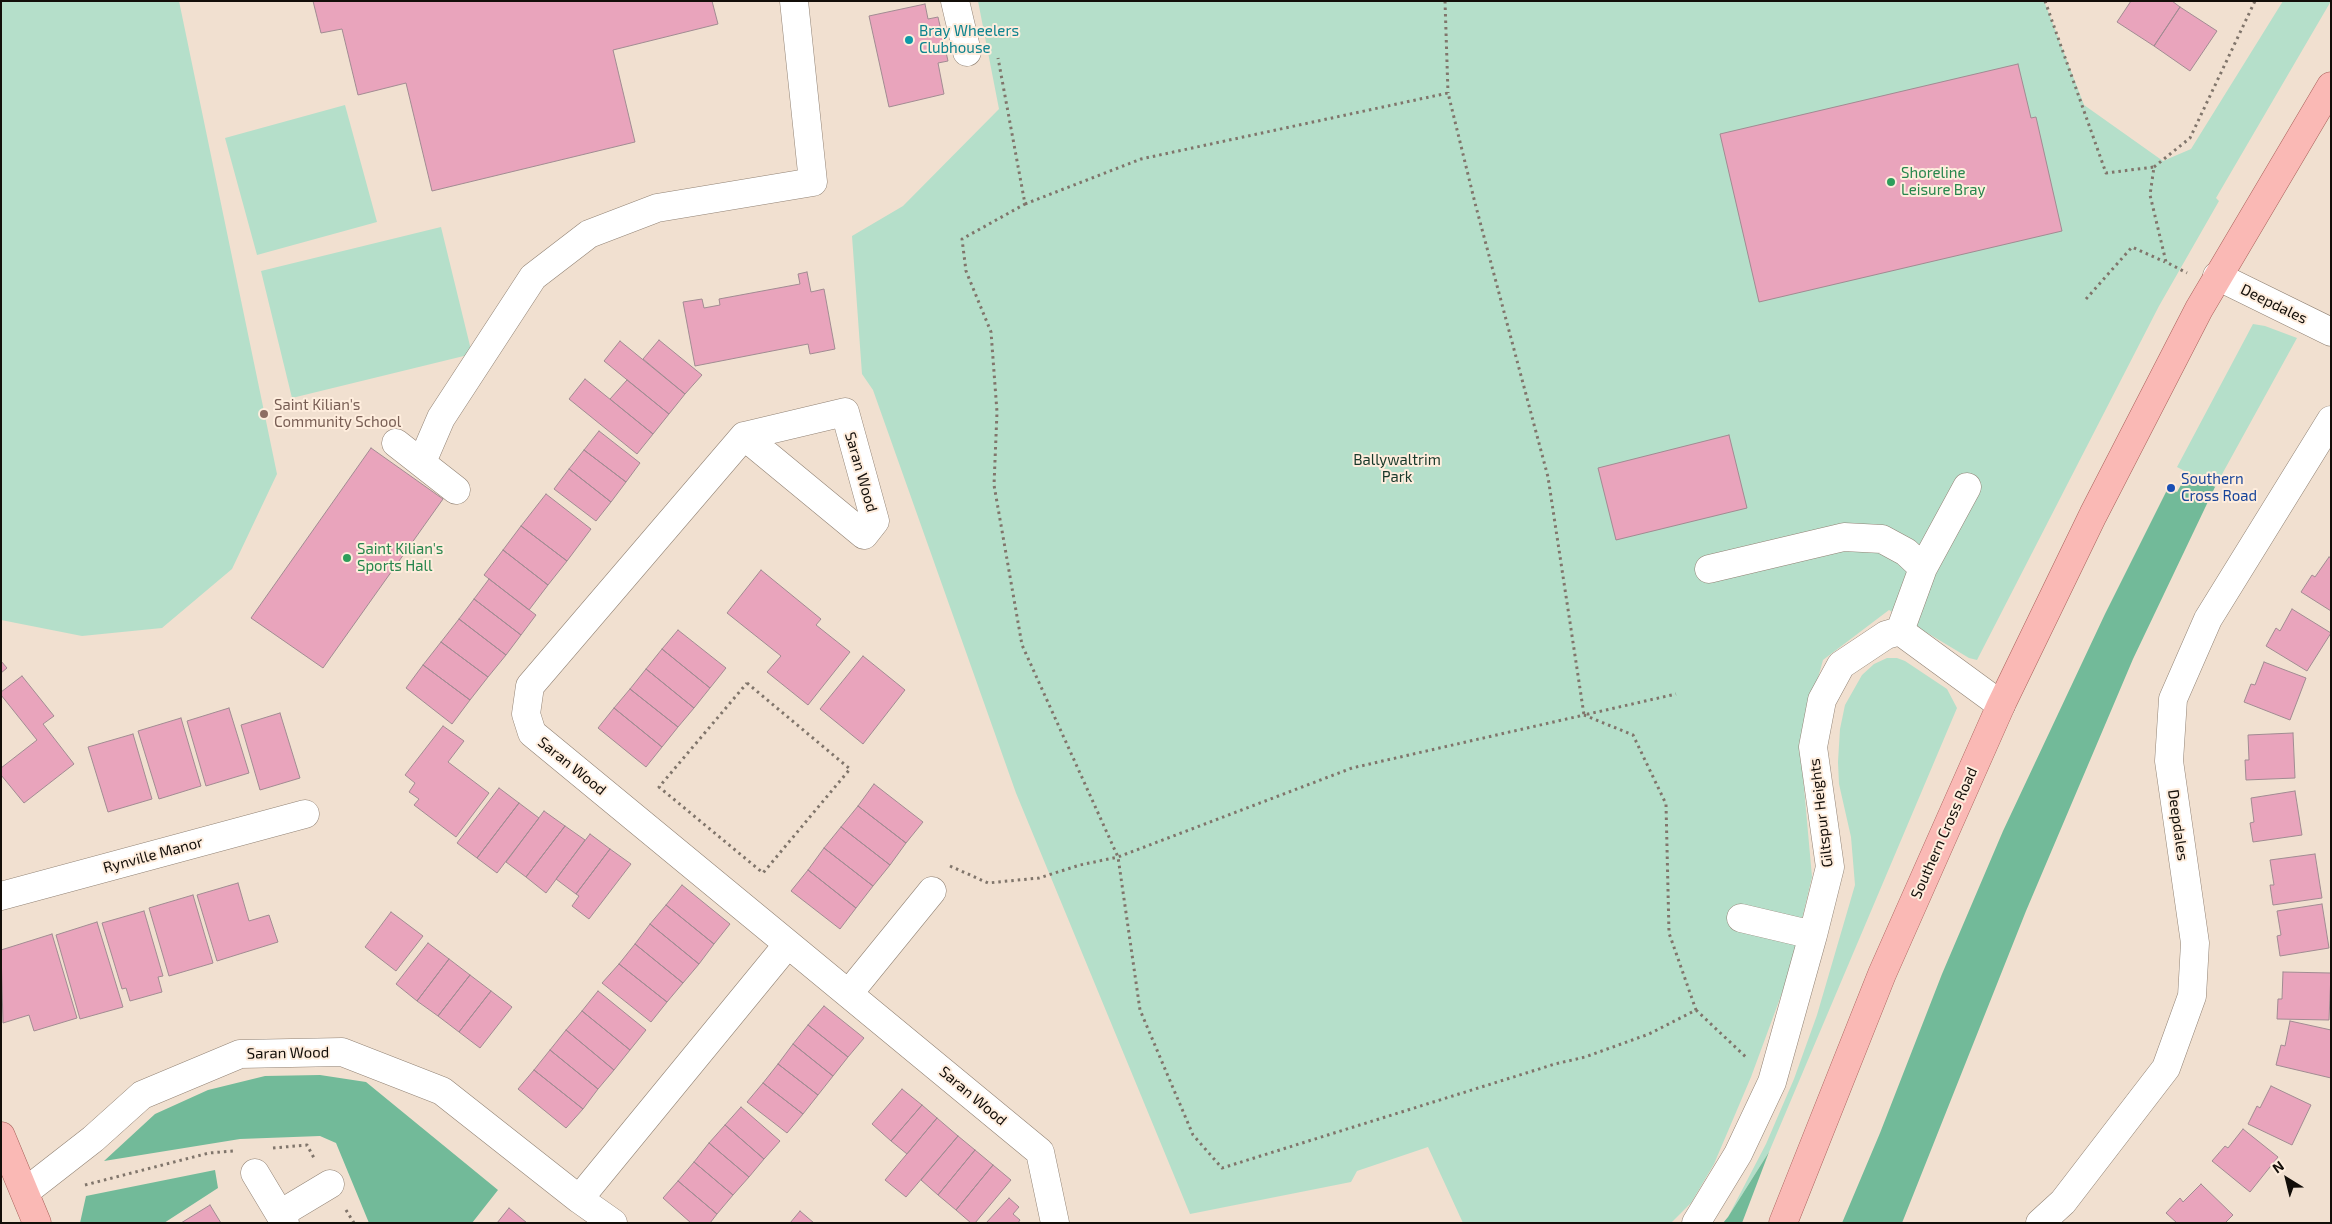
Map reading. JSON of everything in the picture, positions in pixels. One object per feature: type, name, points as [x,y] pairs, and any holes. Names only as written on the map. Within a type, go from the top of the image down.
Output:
[{"type":"main road","name":"Southern Cross Road","points":[[1783,1223],[1882,974],[2001,705],[2093,515],[2215,281],[2331,86]]},
{"type":"main road","points":[[1,1136],[37,1223]]},
{"type":"street","points":[[422,462],[441,418],[533,277],[589,234],[656,208],[813,182],[794,1]]},
{"type":"street","points":[[955,1],[967,52]]},
{"type":"street","name":"Deepdales","points":[[2215,281],[2331,332]]},
{"type":"street","name":"Saran Wood","points":[[744,436],[864,535],[875,521],[844,412],[744,436],[530,686],[526,714],[532,733],[1040,1152],[1055,1223]]},
{"type":"street","name":"Deepdales","points":[[2040,1223],[2063,1202],[2166,1068],[2192,996],[2194,944],[2169,761],[2173,699],[2208,619],[2331,420]]},
{"type":"street","points":[[396,443],[456,490]]},
{"type":"street","points":[[1967,487],[1923,568],[1900,631],[2001,705]]},
{"type":"street","points":[[1709,569],[1844,537],[1882,539],[1906,552],[1923,568]]},
{"type":"street","name":"Giltspur Heights","points":[[1696,1223],[1738,1154],[1772,1082],[1830,867],[1813,746],[1822,700],[1841,665],[1886,635],[1900,631]]},
{"type":"street","name":"Rynville Manor","points":[[1,896],[305,814]]},
{"type":"street","points":[[849,993],[932,891]]},
{"type":"street","points":[[1741,918],[1813,935]]},
{"type":"street","points":[[579,1199],[788,944]]},
{"type":"street","name":"Saran Wood","points":[[25,1192],[93,1139],[142,1095],[240,1054],[342,1052],[442,1091],[579,1199],[613,1223]]},
{"type":"street","points":[[254,1173],[282,1219],[330,1184]]},
{"type":"path","points":[[1445,1],[1448,93],[1475,203],[1548,477],[1584,715]]},
{"type":"path","points":[[2045,1],[2106,173],[2154,167],[2190,138],[2256,1]]},
{"type":"path","points":[[967,52],[995,45],[1025,204]]},
{"type":"path","points":[[1448,93],[1141,159],[1025,204],[962,239],[966,271],[991,332],[997,412],[994,485],[1022,645],[1118,857],[1140,1010],[1193,1135],[1222,1168],[1555,1064],[1585,1057],[1649,1034],[1696,1010]]},
{"type":"path","points":[[2154,167],[2150,195],[2166,262]]},
{"type":"path","points":[[2086,299],[2132,246],[2166,262],[2215,281]]},
{"type":"path","points":[[747,683],[850,769],[763,873],[659,787],[747,683]]},
{"type":"path","points":[[941,864],[957,868],[988,883],[1039,878],[1080,865],[1118,857],[1352,768],[1676,694]]},
{"type":"path","points":[[1584,715],[1633,735],[1666,804],[1669,933],[1696,1010],[1772,1082]]},
{"type":"path","points":[[268,1148],[307,1145],[354,1223]]},
{"type":"path","points":[[77,1186],[94,1184],[209,1153],[238,1151]]},
{"type":"green space","points":[[1,1],[179,1],[277,474],[232,569],[162,628],[82,636],[1,620]]},
{"type":"green space","name":"Ballywaltrim Park","points":[[978,1],[2044,1],[2084,105],[2163,161],[2191,149],[2283,1],[2331,1],[2216,198],[2219,201],[2159,306],[1977,660],[1969,658],[1889,610],[1823,660],[1800,743],[1812,877],[1789,974],[1751,1077],[1714,1164],[1691,1203],[1671,1223],[1463,1223],[1428,1147],[1357,1171],[1351,1182],[1190,1214],[1016,793],[873,390],[862,374],[852,236],[903,206],[999,109]]},
{"type":"green space","points":[[345,105],[377,222],[257,255],[225,138]]},
{"type":"green space","points":[[441,227],[472,354],[292,398],[261,271]]},
{"type":"green space","points":[[2253,324],[2265,326],[2297,338],[2215,487],[2177,467]]},
{"type":"green space","points":[[2188,473],[2215,487],[2133,659],[2026,911],[1902,1223],[1842,1223],[1880,1133],[1942,974],[2003,831],[2105,614],[2168,488],[2177,492]]},
{"type":"green space","points":[[1887,658],[1897,658],[1905,661],[1947,689],[1957,708],[1769,1152],[1728,1217],[1766,1144],[1794,1079],[1817,1015],[1855,885],[1851,837],[1839,784],[1840,729],[1845,705],[1862,675],[1874,664]]},
{"type":"green space","points":[[320,1075],[366,1082],[498,1190],[472,1223],[369,1223],[336,1143],[320,1136],[240,1139],[104,1161],[155,1114],[208,1090],[265,1076]]},
{"type":"green space","points":[[1769,1152],[1742,1223],[1723,1223],[1728,1217]]},
{"type":"green space","points":[[215,1170],[218,1188],[164,1223],[80,1223],[86,1196]]},
{"type":"building","points":[[313,1],[712,1],[718,24],[613,50],[635,142],[432,191],[406,83],[358,95],[342,29],[321,33]]},
{"type":"building","points":[[2131,1],[2172,1],[2180,7],[2154,46],[2117,22]]},
{"type":"building","name":"Bray Wheelers Clubhouse","points":[[925,4],[928,19],[938,17],[948,61],[938,63],[944,94],[889,107],[869,16]]},
{"type":"building","points":[[2180,7],[2217,31],[2190,71],[2154,46]]},
{"type":"building","name":"Shoreline Leisure Bray","points":[[2018,64],[2031,118],[2036,117],[2062,231],[1759,302],[1720,134]]},
{"type":"building","points":[[807,272],[811,292],[824,289],[835,349],[810,354],[808,344],[695,366],[683,302],[702,299],[704,308],[720,305],[719,299],[800,284],[798,274]]},
{"type":"building","points":[[659,340],[702,375],[685,394],[643,359]]},
{"type":"building","points":[[620,341],[685,394],[669,414],[604,361]]},
{"type":"building","points":[[585,379],[653,434],[637,454],[569,399]]},
{"type":"building","points":[[627,380],[669,414],[653,434],[610,399]]},
{"type":"building","points":[[599,431],[640,463],[626,482],[584,450]]},
{"type":"building","points":[[1729,435],[1747,508],[1616,540],[1598,468]]},
{"type":"building","name":"Saint Kilian's Sports Hall","points":[[371,448],[443,499],[323,668],[251,618]]},
{"type":"building","points":[[584,450],[626,482],[611,502],[569,469]]},
{"type":"building","points":[[569,469],[611,502],[596,521],[554,489]]},
{"type":"building","points":[[546,494],[591,529],[567,561],[521,526]]},
{"type":"building","points":[[521,526],[567,561],[548,585],[503,550]]},
{"type":"building","points":[[503,550],[548,585],[529,610],[484,575]]},
{"type":"building","points":[[2329,557],[2331,558],[2331,611],[2301,592],[2312,575],[2315,577]]},
{"type":"building","points":[[761,570],[821,619],[816,625],[850,652],[808,705],[767,672],[781,656],[727,613]]},
{"type":"building","points":[[489,579],[536,615],[521,635],[474,599]]},
{"type":"building","points":[[474,599],[521,635],[506,655],[459,619]]},
{"type":"building","points":[[2292,609],[2331,633],[2307,671],[2266,646],[2276,628],[2280,631]]},
{"type":"building","points":[[459,619],[506,655],[488,677],[441,642]]},
{"type":"building","points":[[678,630],[726,668],[710,688],[662,649]]},
{"type":"building","points":[[441,642],[488,677],[470,700],[423,665]]},
{"type":"building","points":[[662,649],[710,688],[694,708],[646,669]]},
{"type":"building","points":[[863,656],[905,690],[863,744],[820,709]]},
{"type":"building","points":[[1,661],[7,668],[1,673]]},
{"type":"building","points":[[2264,662],[2306,678],[2290,720],[2244,702],[2251,684],[2255,685]]},
{"type":"building","points":[[423,665],[470,700],[452,724],[406,688]]},
{"type":"building","points":[[646,669],[694,708],[678,727],[630,689]]},
{"type":"building","points":[[22,676],[54,716],[43,724],[74,764],[24,803],[1,775],[1,768],[37,740],[1,695],[1,692]]},
{"type":"building","points":[[630,689],[678,727],[662,747],[614,708]]},
{"type":"building","points":[[229,708],[249,773],[206,786],[187,721]]},
{"type":"building","points":[[614,708],[662,747],[646,767],[598,728]]},
{"type":"building","points":[[280,713],[300,778],[260,790],[241,725]]},
{"type":"building","points":[[181,718],[201,786],[159,799],[138,731]]},
{"type":"building","points":[[443,726],[464,741],[448,762],[489,793],[456,837],[414,805],[419,799],[409,792],[415,783],[405,775]]},
{"type":"building","points":[[2293,733],[2295,778],[2246,780],[2245,760],[2249,760],[2248,735]]},
{"type":"building","points":[[133,734],[152,799],[108,812],[88,747]]},
{"type":"building","points":[[874,784],[923,822],[906,843],[858,806]]},
{"type":"building","points":[[499,788],[519,803],[477,858],[457,843]]},
{"type":"building","points":[[2295,791],[2302,835],[2253,842],[2250,823],[2254,822],[2251,798]]},
{"type":"building","points":[[519,803],[539,818],[497,873],[477,858]]},
{"type":"building","points":[[858,806],[906,843],[890,865],[841,827]]},
{"type":"building","points":[[544,811],[565,826],[526,877],[506,862]]},
{"type":"building","points":[[565,826],[585,840],[546,893],[526,877]]},
{"type":"building","points":[[841,827],[890,865],[873,886],[824,848]]},
{"type":"building","points":[[590,834],[610,849],[576,894],[556,879]]},
{"type":"building","points":[[824,848],[873,886],[856,908],[808,870]]},
{"type":"building","points":[[610,849],[631,864],[589,919],[572,906],[579,896],[576,894]]},
{"type":"building","points":[[2315,854],[2322,898],[2273,905],[2270,885],[2274,885],[2270,860]]},
{"type":"building","points":[[808,870],[856,908],[840,929],[791,891]]},
{"type":"building","points":[[238,883],[249,921],[269,915],[278,942],[217,961],[197,895]]},
{"type":"building","points":[[682,885],[730,924],[714,944],[666,905]]},
{"type":"building","points":[[193,895],[213,963],[169,976],[149,908]]},
{"type":"building","points":[[2322,904],[2329,948],[2280,956],[2277,936],[2281,935],[2277,911]]},
{"type":"building","points":[[666,905],[714,944],[699,964],[650,924]]},
{"type":"building","points":[[144,911],[163,976],[158,977],[162,992],[130,1001],[126,988],[122,989],[102,923]]},
{"type":"building","points":[[391,912],[423,936],[396,971],[365,947]]},
{"type":"building","points":[[97,922],[123,1007],[80,1019],[56,935]]},
{"type":"building","points":[[650,924],[699,964],[683,983],[635,944]]},
{"type":"building","points":[[52,934],[77,1018],[34,1031],[29,1015],[3,1023],[1,950]]},
{"type":"building","points":[[428,943],[449,959],[417,1001],[396,984]]},
{"type":"building","points":[[635,944],[683,983],[667,1002],[619,964]]},
{"type":"building","points":[[449,959],[470,975],[438,1016],[417,1001]]},
{"type":"building","points":[[619,964],[667,1002],[651,1022],[602,983]]},
{"type":"building","points":[[2283,972],[2331,973],[2329,1020],[2277,1019],[2278,999],[2282,999]]},
{"type":"building","points":[[470,975],[491,991],[459,1032],[438,1016]]},
{"type":"building","points":[[491,991],[512,1007],[480,1048],[459,1032]]},
{"type":"building","points":[[598,991],[646,1030],[630,1050],[582,1011]]},
{"type":"building","points":[[824,1006],[864,1038],[848,1057],[808,1025]]},
{"type":"building","points":[[582,1011],[630,1050],[614,1070],[566,1030]]},
{"type":"building","points":[[2290,1021],[2331,1030],[2331,1078],[2276,1065],[2281,1045],[2285,1046]]},
{"type":"building","points":[[808,1025],[848,1057],[833,1076],[793,1044]]},
{"type":"building","points":[[566,1030],[614,1070],[598,1089],[550,1050]]},
{"type":"building","points":[[793,1044],[833,1076],[818,1095],[778,1064]]},
{"type":"building","points":[[550,1050],[598,1089],[583,1109],[534,1070]]},
{"type":"building","points":[[778,1064],[818,1095],[803,1114],[763,1083]]},
{"type":"building","points":[[534,1070],[583,1109],[566,1128],[518,1089]]},
{"type":"building","points":[[763,1083],[803,1114],[787,1133],[747,1102]]},
{"type":"building","points":[[2271,1086],[2311,1105],[2292,1145],[2248,1124],[2257,1106],[2260,1108]]},
{"type":"building","points":[[902,1089],[922,1105],[891,1141],[872,1124]]},
{"type":"building","points":[[922,1105],[937,1118],[907,1154],[891,1141]]},
{"type":"building","points":[[741,1107],[780,1141],[764,1159],[725,1125]]},
{"type":"building","points":[[937,1118],[958,1136],[906,1197],[885,1180]]},
{"type":"building","points":[[725,1125],[764,1159],[749,1177],[709,1143]]},
{"type":"building","points":[[2243,1129],[2278,1157],[2250,1192],[2212,1161],[2225,1146],[2228,1148]]},
{"type":"building","points":[[958,1136],[975,1150],[938,1195],[921,1180]]},
{"type":"building","points":[[709,1143],[749,1177],[733,1195],[694,1162]]},
{"type":"building","points":[[975,1150],[993,1165],[956,1210],[938,1195]]},
{"type":"building","points":[[694,1162],[733,1195],[717,1214],[678,1181]]},
{"type":"building","points":[[993,1165],[1011,1180],[975,1223],[971,1223],[956,1210]]},
{"type":"building","points":[[678,1181],[717,1214],[710,1223],[691,1223],[663,1198]]},
{"type":"building","points":[[2201,1184],[2233,1215],[2225,1223],[2177,1223],[2166,1213],[2180,1198],[2183,1202]]},
{"type":"building","points":[[1009,1198],[1019,1207],[1013,1214],[1020,1220],[1018,1223],[986,1223]]},
{"type":"building","points":[[210,1205],[221,1223],[181,1223]]},
{"type":"building","points":[[509,1208],[527,1223],[497,1223]]},
{"type":"building","points":[[800,1211],[814,1223],[790,1223]]},
{"type":"place","name":"Bray Wheelers Clubhouse","points":[[909,40]]},
{"type":"place","name":"Shoreline Leisure Bray","points":[[1891,182]]},
{"type":"place","name":"Saint Kilian's Community School","points":[[264,414]]},
{"type":"place","name":"Southern Cross Road","points":[[2171,488]]},
{"type":"place","name":"Saint Kilian's Sports Hall","points":[[347,558]]}]
